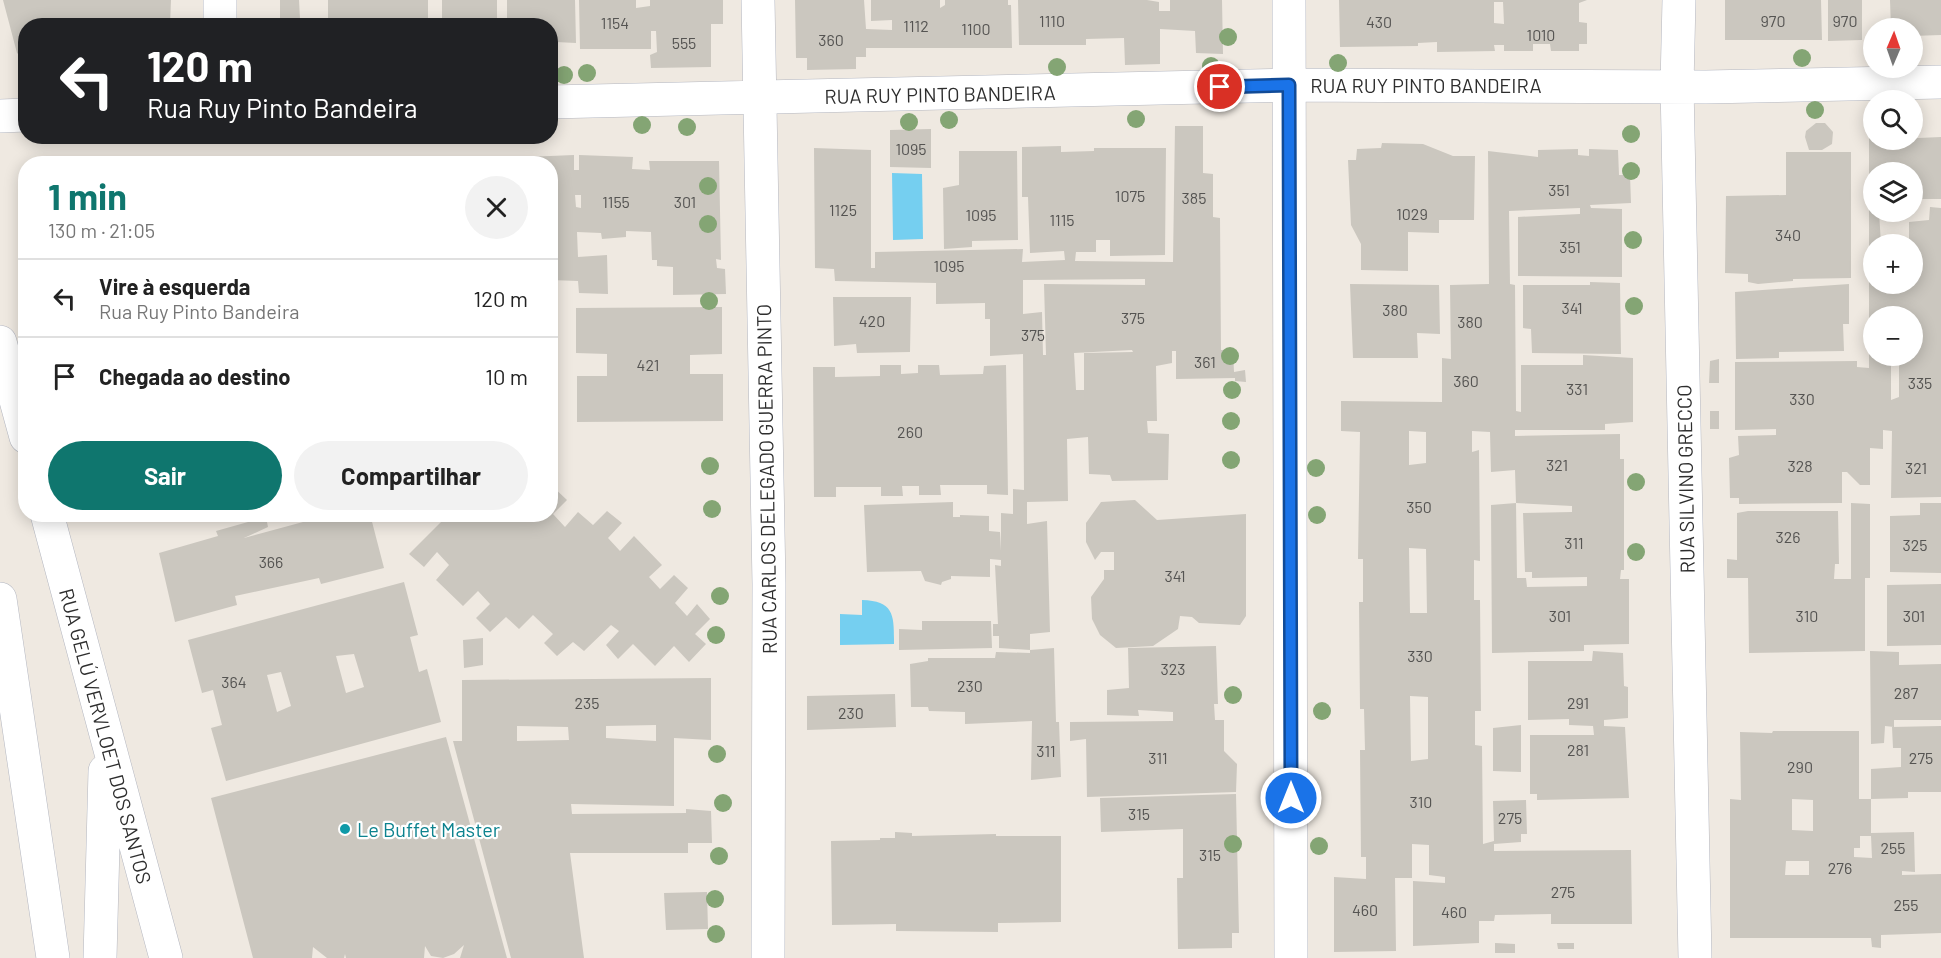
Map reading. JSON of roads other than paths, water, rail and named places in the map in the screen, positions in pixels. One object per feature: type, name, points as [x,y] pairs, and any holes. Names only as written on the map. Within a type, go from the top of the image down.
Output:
[{"type":"street","points":[[220,0],[220,18]]},
{"type":"street","name":"RUA CARLOS DELEGADO GUERRA PINTO","points":[[758,0],[758,98],[769,584],[768,958]]},
{"type":"street","points":[[1288,0],[1291,958]]},
{"type":"street","name":"RUA SILVINO GRECCO","points":[[1679,0],[1677,85],[1695,958]]},
{"type":"street","name":"RUA RUY PINTO BANDEIRA","points":[[558,102],[1289,85],[1941,82]]},
{"type":"street","points":[[0,116],[18,115]]},
{"type":"street","points":[[0,342],[18,408]]},
{"type":"street","name":"RUA GELÚ VERVLOET DOS SANTOS","points":[[48,522],[166,958]]},
{"type":"street","points":[[0,599],[53,958]]},
{"type":"street","points":[[100,958],[106,733]]},
{"type":"water","points":[[892,173],[922,174],[923,239],[893,240]]},
{"type":"water","points":[[862,600],[881,603],[887,607],[893,618],[894,644],[840,645],[840,614],[862,615]]},
{"type":"place","name":"Le Buffet Master","points":[[345,829]]}]
